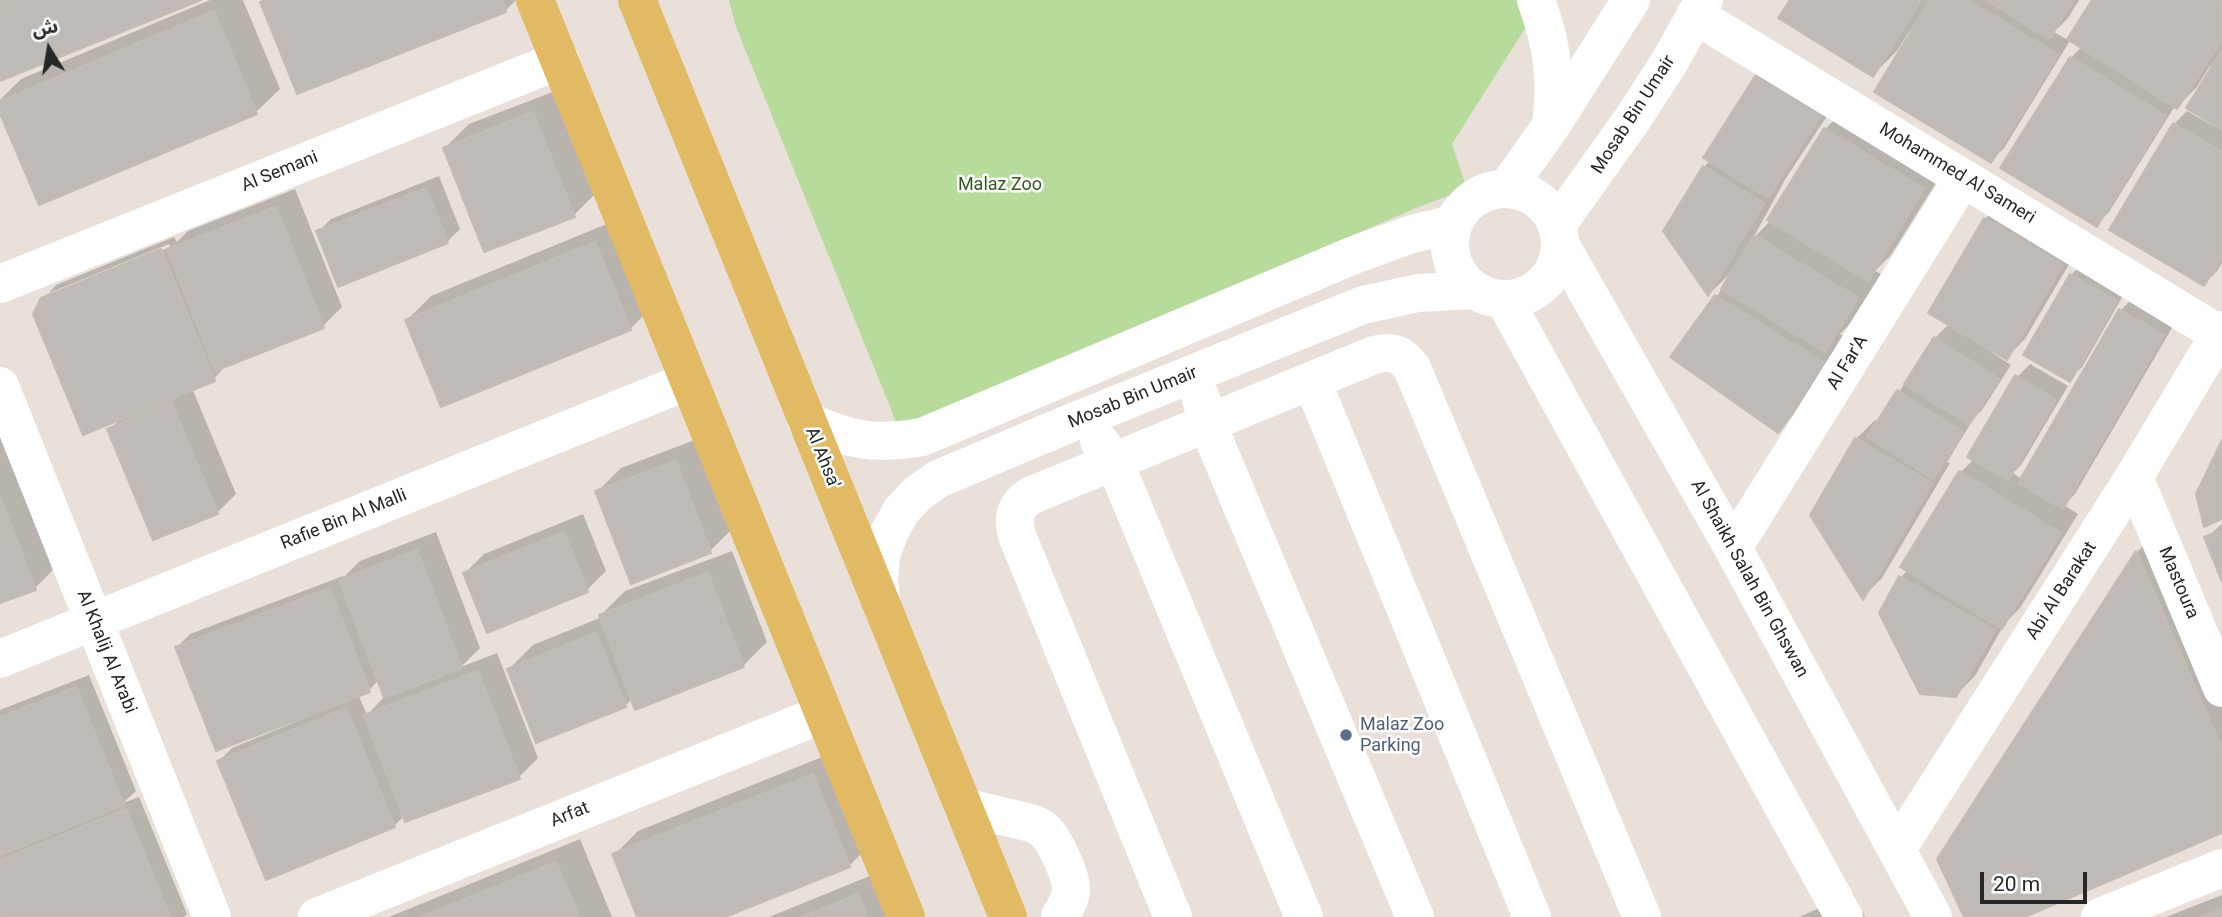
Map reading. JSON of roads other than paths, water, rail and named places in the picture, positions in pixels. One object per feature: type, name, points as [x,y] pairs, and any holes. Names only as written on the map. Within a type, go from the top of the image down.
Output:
[{"type":"main road","points":[[535,0],[906,917]]},
{"type":"main road","name":"Al Ahsa'","points":[[636,0],[1008,917]]},
{"type":"street","points":[[1536,0],[1548,34],[1553,61],[1554,100],[1551,126]]},
{"type":"street","points":[[1507,188],[1551,126],[1631,0]]},
{"type":"street","name":"Mohammed Al Sameri","points":[[1699,8],[1963,178],[2221,332]]},
{"type":"street","name":"Mosab Bin Umair","points":[[882,607],[879,581],[881,556],[889,533],[901,511],[918,493],[938,479],[1363,305],[1418,293],[1521,296],[1537,289],[1550,276],[1558,261],[1559,234],[1670,61],[1699,8]]},
{"type":"street","name":"Al Semani","points":[[0,284],[560,60]]},
{"type":"street","name":"Al Far'A","points":[[1733,548],[1963,178]]},
{"type":"street","points":[[1559,234],[1549,211],[1537,199],[1523,191],[1507,188],[1489,190],[1474,198],[1461,210],[1449,239],[1450,254],[1463,280],[1489,294],[1830,913]]},
{"type":"street","points":[[806,419],[850,438],[874,442],[922,437],[1354,255],[1403,237],[1453,225]]},
{"type":"street","name":"Al Shaikh Salah Bin Ghswan","points":[[1559,234],[1933,917]]},
{"type":"street","name":"Abi Al Barakat","points":[[1897,849],[2134,477],[2221,332]]},
{"type":"street","points":[[1173,917],[1014,528],[1017,509],[1023,500],[1114,461],[1383,352],[1392,352],[1400,355],[1412,368],[1642,917]]},
{"type":"street","points":[[1205,369],[1201,396],[1207,423],[1415,917]]},
{"type":"street","points":[[1312,380],[1532,917]]},
{"type":"street","name":"Rafie Bin Al Malli","points":[[0,659],[688,381]]},
{"type":"street","name":"Al Khalij Al Arabi","points":[[0,386],[212,917]]},
{"type":"street","points":[[1073,422],[1096,439],[1114,461],[1304,917]]},
{"type":"street","points":[[922,437],[926,460],[938,479]]},
{"type":"street","name":"Mastoura","points":[[2134,477],[2222,688]]},
{"type":"street","name":"Arfat","points":[[317,917],[823,714]]},
{"type":"street","points":[[963,807],[1031,823],[1039,826],[1051,837],[1071,885],[1069,899],[1060,917]]},
{"type":"street","points":[[2100,917],[2222,868]]},
{"type":"place","name":"Malaz Zoo Parking","points":[[1346,735]]},
{"type":"park label","name":"Malaz Zoo","points":[[1000,185]]}]
